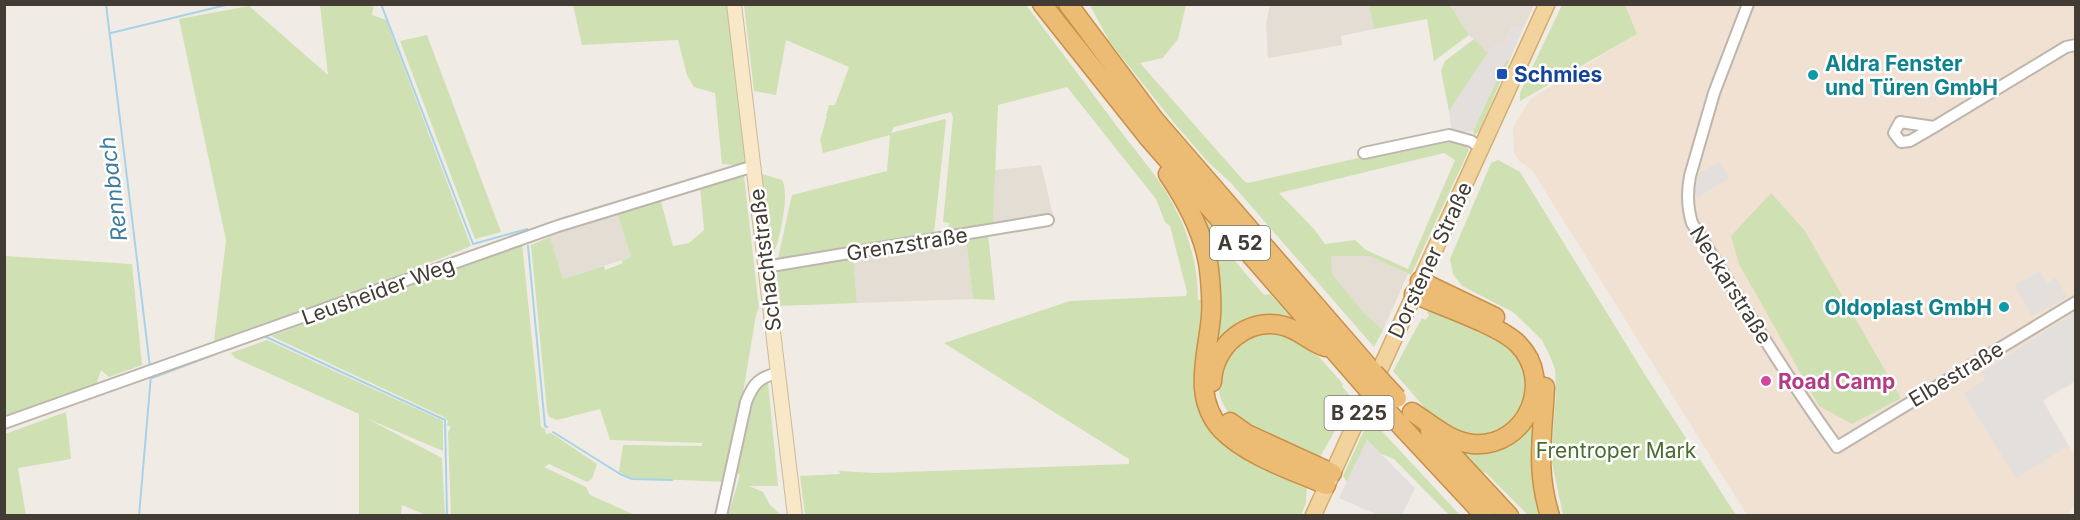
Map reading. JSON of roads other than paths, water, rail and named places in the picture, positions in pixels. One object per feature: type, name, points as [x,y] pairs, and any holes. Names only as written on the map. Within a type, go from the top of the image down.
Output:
[{"type":"highway","name":"A 52","points":[[1042,4],[1147,136],[1334,349],[1353,361]]},
{"type":"highway","name":"A 52","points":[[1068,4],[1154,119],[1353,361],[1393,405],[1485,516]]},
{"type":"highway","points":[[1147,136],[1154,153],[1190,210],[1207,257],[1211,317],[1204,386],[1212,414],[1221,429],[1240,444],[1329,479]]},
{"type":"highway","points":[[1412,412],[1457,440],[1472,444],[1488,443],[1509,435],[1525,420],[1534,400],[1536,383],[1528,356],[1509,336],[1417,287]]},
{"type":"highway","points":[[1417,287],[1486,312],[1511,326],[1523,336],[1539,359],[1545,386],[1540,472],[1550,516]]},
{"type":"highway","points":[[1329,479],[1234,426],[1216,403],[1212,379],[1214,367],[1228,342],[1237,334],[1259,325],[1286,326],[1319,345],[1334,349]]},
{"type":"highway","name":"A 52","points":[[1393,405],[1412,412],[1509,516]]},
{"type":"main road","name":"Dorstener Straße","points":[[1313,516],[1547,4]]},
{"type":"street","name":"Schachtstraße","points":[[734,4],[795,516]]},
{"type":"street","name":"Neckarstraße","points":[[1748,4],[1723,67],[1693,165],[1688,189],[1690,216],[1692,224],[1811,411],[1837,447]]},
{"type":"street","points":[[1934,127],[2066,48],[2076,45]]},
{"type":"street","points":[[1364,153],[1449,135],[1471,141],[1481,148]]},
{"type":"street","name":"Leusheider Weg","points":[[4,423],[558,226],[754,166]]},
{"type":"street","name":"Grenzstraße","points":[[765,267],[1048,220]]},
{"type":"street","name":"Elbestraße","points":[[1837,447],[2076,302]]},
{"type":"street","points":[[721,516],[746,402],[759,380],[764,376],[778,374]]},
{"type":"waterway","name":"Rennbach","points":[[106,4],[150,367]]},
{"type":"waterway","points":[[111,33],[230,4]]},
{"type":"waterway","points":[[381,4],[473,244],[527,229],[528,234]]},
{"type":"waterway","points":[[528,246],[545,426],[547,427]]},
{"type":"waterway","points":[[227,350],[264,336],[445,420],[447,516]]},
{"type":"waterway","points":[[152,378],[216,354]]},
{"type":"waterway","name":"Rennbach","points":[[139,516],[151,375]]},
{"type":"waterway","points":[[553,432],[620,474],[632,479],[672,480]]},
{"type":"place","name":"Schmies","points":[[1502,74]]},
{"type":"place","name":"Aldra Fenster und Türen GmbH","points":[[1813,75]]},
{"type":"place","name":"Oldoplast GmbH","points":[[2004,307]]},
{"type":"place","name":"Road Camp","points":[[1766,381]]},
{"type":"park label","name":"Frentroper Mark","points":[[1616,450]]}]
